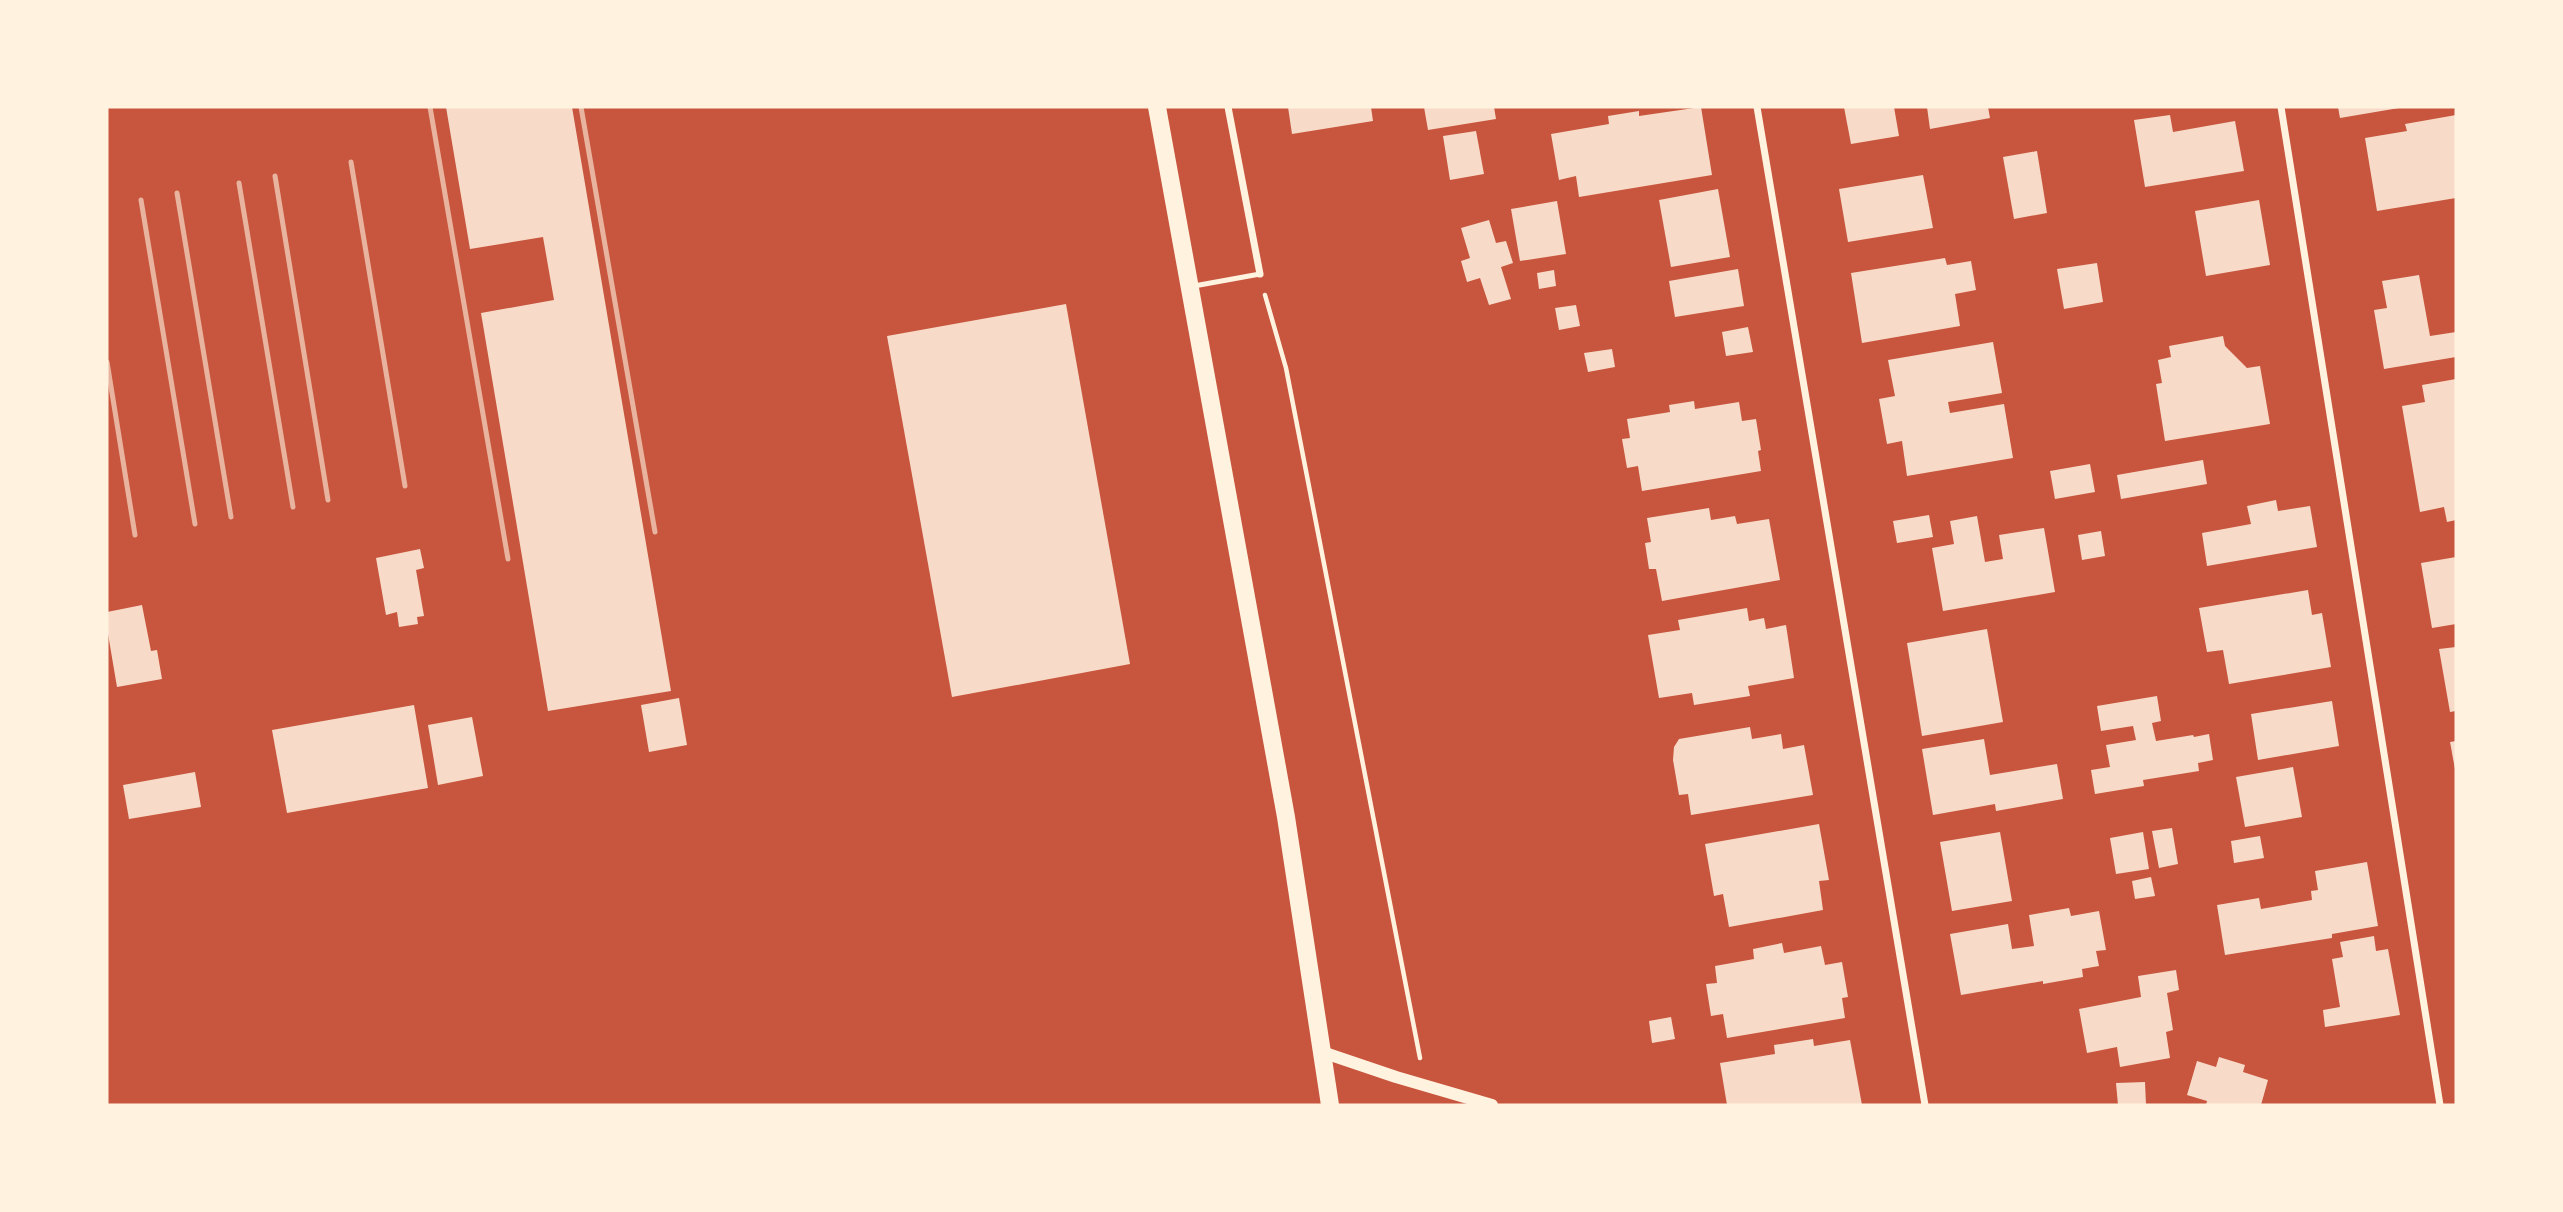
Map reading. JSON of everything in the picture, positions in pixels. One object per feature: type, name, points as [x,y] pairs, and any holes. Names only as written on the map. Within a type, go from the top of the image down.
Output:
[{"type":"main road","points":[[1157,107],[1286,817],[1330,1105]]},
{"type":"street","points":[[1228,107],[1260,274]]},
{"type":"street","points":[[1757,107],[1925,1105]]},
{"type":"street","points":[[2281,107],[2440,1105]]},
{"type":"street","points":[[1322,1052],[1492,1105]]},
{"type":"lane","points":[[1188,287],[1260,274]]},
{"type":"path","points":[[1260,274],[1286,368],[1425,1086]]},
{"type":"building","points":[[446,107],[572,107],[671,691],[548,711],[481,313],[554,300],[543,237],[470,249]]},
{"type":"building","points":[[1288,107],[1371,107],[1373,121],[1292,134]]},
{"type":"building","points":[[1424,107],[1494,107],[1496,119],[1428,130]]},
{"type":"building","points":[[1701,107],[1712,175],[1579,197],[1576,176],[1559,180],[1551,134],[1609,124],[1608,116],[1639,111],[1639,116]]},
{"type":"building","points":[[1844,107],[1894,107],[1899,136],[1851,144]]},
{"type":"building","points":[[1927,107],[1988,107],[1990,118],[1930,129]]},
{"type":"building","points":[[2338,107],[2399,107],[2399,108],[2340,118]]},
{"type":"building","points":[[2170,115],[2173,132],[2235,121],[2244,171],[2145,187],[2134,120]]},
{"type":"building","points":[[2456,115],[2456,198],[2377,211],[2365,138],[2407,131],[2405,124]]},
{"type":"building","points":[[1476,131],[1484,174],[1450,180],[1443,136]]},
{"type":"building","points":[[2037,151],[2047,213],[2014,219],[2003,157]]},
{"type":"building","points":[[1923,175],[1933,228],[1848,242],[1839,189]]},
{"type":"building","points":[[1718,189],[1730,257],[1671,267],[1659,200]]},
{"type":"building","points":[[2259,200],[2270,265],[2206,276],[2195,211]]},
{"type":"building","points":[[1557,201],[1566,254],[1520,261],[1511,209]]},
{"type":"building","points":[[1489,220],[1496,243],[1506,241],[1513,263],[1501,267],[1511,299],[1489,305],[1480,278],[1467,282],[1461,261],[1470,258],[1461,228]]},
{"type":"building","points":[[1945,258],[1947,265],[1971,261],[1976,290],[1955,294],[1960,326],[1862,343],[1851,273]]},
{"type":"building","points":[[2097,263],[2103,302],[2064,309],[2057,269]]},
{"type":"building","points":[[1738,269],[1744,306],[1675,317],[1669,281]]},
{"type":"building","points":[[1554,270],[1556,286],[1539,289],[1537,273]]},
{"type":"building","points":[[2419,275],[2430,336],[2456,332],[2456,357],[2384,369],[2374,310],[2387,308],[2382,281]]},
{"type":"building","points":[[1066,304],[1130,664],[952,697],[887,336]]},
{"type":"building","points":[[1576,305],[1580,326],[1559,330],[1555,308]]},
{"type":"building","points":[[1748,327],[1753,352],[1726,356],[1722,332]]},
{"type":"building","points":[[2223,336],[2225,346],[2247,368],[2260,366],[2270,424],[2165,441],[2156,384],[2162,383],[2158,360],[2171,357],[2169,346]]},
{"type":"building","points":[[1993,342],[2002,393],[1948,402],[1950,413],[2004,404],[2013,458],[1907,476],[1902,441],[1887,444],[1879,399],[1895,396],[1888,360]]},
{"type":"building","points":[[1612,349],[1615,367],[1588,372],[1584,353]]},
{"type":"building","points":[[2456,379],[2456,520],[2447,522],[2444,507],[2420,512],[2402,406],[2425,402],[2422,385]]},
{"type":"building","points":[[1694,401],[1695,409],[1739,402],[1742,421],[1756,419],[1761,471],[1642,491],[1638,466],[1627,468],[1622,439],[1630,438],[1627,419],[1670,412],[1669,405]]},
{"type":"building","points":[[2203,460],[2207,484],[2121,499],[2117,475]]},
{"type":"building","points":[[2090,464],[2095,492],[2055,499],[2050,471]]},
{"type":"building","points":[[2276,500],[2278,511],[2310,506],[2317,547],[2207,566],[2202,533],[2251,524],[2247,506]]},
{"type":"building","points":[[1709,508],[1711,520],[1735,516],[1737,524],[1769,519],[1780,580],[1662,601],[1656,569],[1649,569],[1645,543],[1651,542],[1647,518]]},
{"type":"building","points":[[1929,515],[1933,537],[1897,543],[1893,521]]},
{"type":"building","points":[[1977,516],[1985,562],[2003,559],[1999,535],[2044,528],[2055,592],[1943,611],[1932,548],[1954,544],[1950,521]]},
{"type":"building","points":[[2101,531],[2105,556],[2082,560],[2078,535]]},
{"type":"building","points":[[420,549],[424,568],[416,570],[424,616],[417,617],[418,624],[399,627],[397,612],[386,615],[376,558]]},
{"type":"building","points":[[2456,557],[2456,624],[2432,628],[2421,563]]},
{"type":"building","points":[[2308,590],[2312,615],[2322,613],[2331,667],[2229,684],[2223,650],[2207,652],[2199,608]]},
{"type":"building","points":[[142,605],[151,651],[157,650],[162,679],[117,687],[107,628],[107,612]]},
{"type":"building","points":[[1747,608],[1749,621],[1764,618],[1766,629],[1786,625],[1794,678],[1748,686],[1750,696],[1694,705],[1692,693],[1659,698],[1648,635],[1680,630],[1678,620]]},
{"type":"building","points":[[1987,629],[2003,722],[1922,736],[1907,643]]},
{"type":"building","points":[[2456,647],[2456,711],[2450,712],[2439,649]]},
{"type":"building","points":[[2157,696],[2161,721],[2152,723],[2156,741],[2209,734],[2213,760],[2198,763],[2199,771],[2143,780],[2144,786],[2095,794],[2091,770],[2110,767],[2106,745],[2136,740],[2133,726],[2101,731],[2097,706]]},
{"type":"building","points":[[679,698],[687,745],[649,752],[641,705]]},
{"type":"building","points":[[2332,701],[2339,746],[2258,760],[2251,714]]},
{"type":"building","points":[[414,705],[428,788],[287,813],[272,730]]},
{"type":"building","points":[[472,717],[483,776],[438,785],[428,725]]},
{"type":"building","points":[[1750,727],[1752,739],[1781,734],[1783,749],[1804,745],[1813,795],[1691,815],[1688,794],[1679,795],[1673,760],[1674,747],[1679,739]]},
{"type":"building","points":[[1984,739],[1990,775],[2057,764],[2063,799],[1996,811],[1995,804],[1933,815],[1922,749]]},
{"type":"building","points":[[2456,741],[2456,769],[2455,769],[2450,742]]},
{"type":"building","points":[[2293,767],[2302,817],[2245,827],[2236,777]]},
{"type":"building","points":[[195,772],[201,807],[129,819],[123,785]]},
{"type":"building","points":[[1819,824],[1829,880],[1819,881],[1823,910],[1729,927],[1723,894],[1714,896],[1705,844]]},
{"type":"building","points":[[2172,828],[2178,864],[2159,868],[2152,831]]},
{"type":"building","points":[[2000,832],[2012,901],[1952,911],[1940,842]]},
{"type":"building","points":[[2143,832],[2149,869],[2116,874],[2110,838]]},
{"type":"building","points":[[2260,836],[2264,858],[2234,863],[2231,841]]},
{"type":"building","points":[[2367,862],[2378,926],[2332,934],[2332,938],[2225,955],[2217,905],[2259,898],[2261,909],[2312,900],[2311,891],[2318,890],[2315,871]]},
{"type":"building","points":[[2151,877],[2155,896],[2135,899],[2132,881]]},
{"type":"building","points":[[2069,908],[2071,916],[2099,911],[2106,950],[2096,951],[2099,966],[2082,969],[2083,977],[1961,995],[1950,934],[2008,924],[2012,949],[2034,946],[2029,915]]},
{"type":"building","points":[[2374,936],[2376,951],[2388,949],[2400,1015],[2325,1027],[2323,1010],[2340,1007],[2332,959],[2343,957],[2340,942]]},
{"type":"building","points":[[1782,943],[1784,953],[1821,946],[1825,965],[1842,962],[1848,997],[1842,998],[1845,1018],[1727,1038],[1723,1014],[1711,1016],[1706,984],[1717,983],[1715,966],[1754,959],[1753,949]]},
{"type":"building","points":[[2176,970],[2179,990],[2167,993],[2173,1030],[2166,1032],[2170,1058],[2120,1067],[2117,1047],[2087,1053],[2079,1009],[2141,997],[2138,976]]},
{"type":"building","points":[[1671,1017],[1675,1039],[1652,1043],[1649,1021]]},
{"type":"building","points":[[1813,1039],[1814,1046],[1850,1040],[1862,1105],[1727,1105],[1720,1063],[1775,1054],[1774,1045]]},
{"type":"building","points":[[2219,1057],[2245,1065],[2243,1072],[2268,1080],[2261,1105],[2206,1105],[2207,1101],[2187,1095],[2197,1061],[2216,1067]]},
{"type":"building","points":[[2145,1082],[2146,1105],[2118,1105],[2116,1083]]},
{"type":"railway","points":[[430,107],[508,559]]},
{"type":"railway","points":[[581,107],[655,532]]},
{"type":"railway","points":[[351,162],[405,486]]},
{"type":"railway","points":[[275,176],[328,500]]},
{"type":"railway","points":[[239,183],[293,507]]},
{"type":"railway","points":[[177,193],[231,517]]},
{"type":"railway","points":[[141,200],[195,524]]},
{"type":"railway","points":[[107,362],[135,535]]}]
